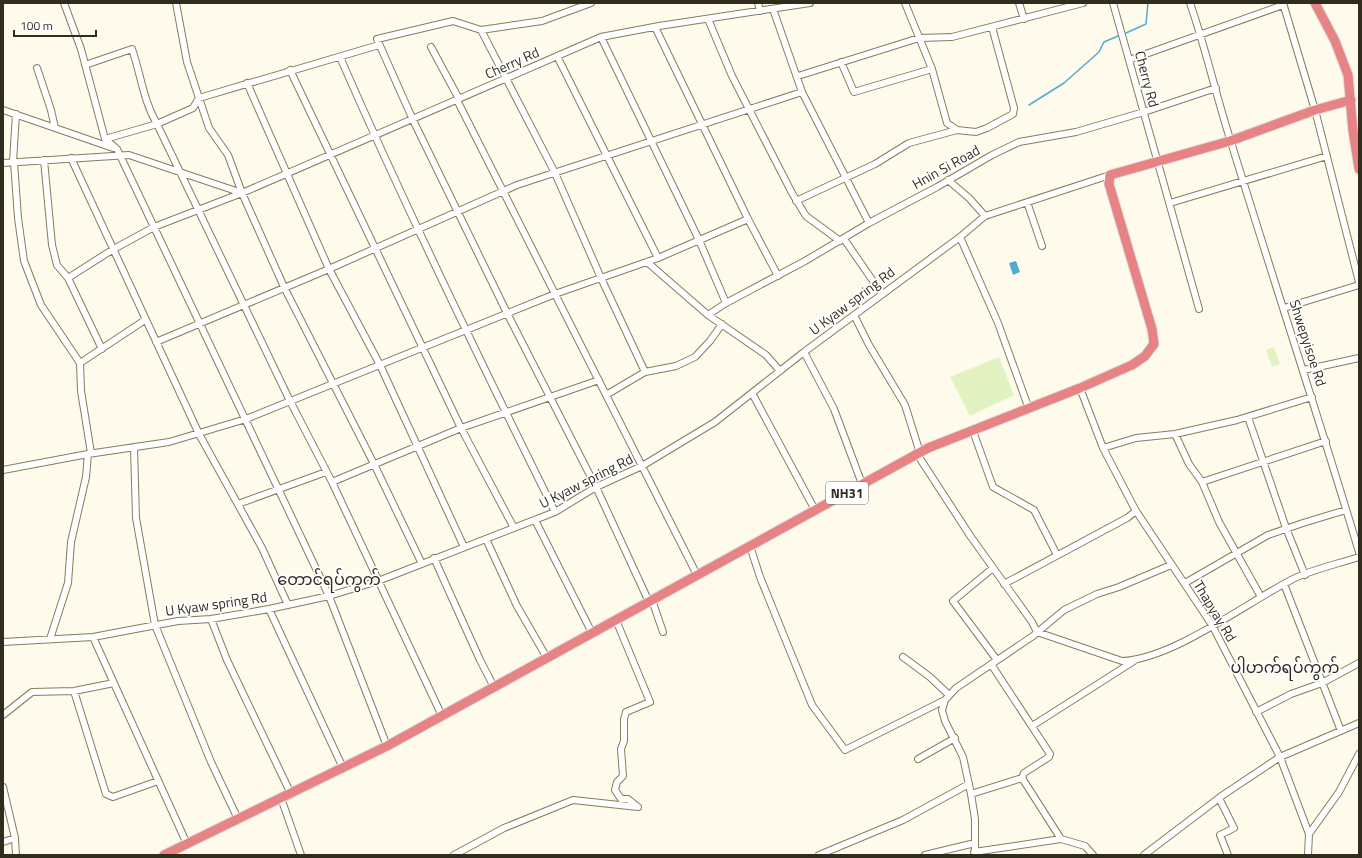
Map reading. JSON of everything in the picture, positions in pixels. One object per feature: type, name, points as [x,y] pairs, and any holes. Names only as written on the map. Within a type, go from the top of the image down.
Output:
[{"type":"highway","points":[[1315,3],[1343,60],[1355,99],[1353,131],[1359,169]]},
{"type":"highway","points":[[1110,175],[1230,141],[1315,110],[1355,99]]},
{"type":"highway","name":"NH31","points":[[164,855],[387,746],[918,453],[1080,388],[1132,365],[1145,356],[1154,344],[1152,330],[1108,184],[1110,175]]},
{"type":"street","points":[[64,3],[85,65],[105,139],[119,152],[329,596],[387,746]]},
{"type":"street","points":[[176,3],[187,62],[209,128],[228,155],[240,194],[422,564]]},
{"type":"street","points":[[591,3],[542,21],[481,30],[453,21],[377,39],[413,120],[596,487],[650,601],[663,632]]},
{"type":"street","points":[[758,3],[760,11]]},
{"type":"street","name":"Cherry Rd","points":[[68,278],[112,250],[154,227],[240,194],[601,38],[655,27],[810,3]]},
{"type":"street","points":[[905,3],[932,70],[947,123],[957,130]]},
{"type":"street","points":[[1019,3],[1024,19]]},
{"type":"street","points":[[798,76],[919,38],[952,37],[1083,3]]},
{"type":"street","name":"Cherry Rd","points":[[1113,3],[1199,309]]},
{"type":"street","name":"Shwepyisoe Rd","points":[[1190,3],[1201,34],[1230,141],[1304,370],[1359,552]]},
{"type":"street","points":[[1129,60],[1283,4],[1315,110],[1359,283],[1284,308]]},
{"type":"street","points":[[773,9],[798,76],[802,92],[869,223]]},
{"type":"street","points":[[708,19],[732,76],[796,201],[806,216],[842,240],[882,294]]},
{"type":"street","points":[[655,27],[748,219],[778,276]]},
{"type":"street","points":[[796,201],[875,164],[909,142],[957,130],[976,132],[987,128],[1013,114],[1014,108],[992,27]]},
{"type":"street","points":[[481,30],[554,172],[645,372]]},
{"type":"street","points":[[601,38],[650,142],[699,240],[726,303]]},
{"type":"street","points":[[105,139],[157,124],[193,108],[199,98],[379,45]]},
{"type":"street","points":[[431,47],[698,575]]},
{"type":"street","points":[[85,65],[132,49],[137,65],[141,88],[150,113],[157,124],[199,210],[290,401],[332,482],[442,716]]},
{"type":"street","points":[[557,56],[608,155],[658,258]]},
{"type":"street","points":[[340,57],[374,136],[465,331],[555,512]]},
{"type":"street","points":[[841,62],[854,92],[932,70]]},
{"type":"street","points":[[37,68],[51,110],[55,128]]},
{"type":"street","points":[[290,70],[461,428],[514,528]]},
{"type":"street","points":[[246,84],[330,269],[380,365],[464,547]]},
{"type":"street","name":"Hnin Si Road","points":[[708,315],[726,303],[778,276],[869,223],[992,155],[1019,142],[1076,132],[1144,112],[1216,88]]},
{"type":"street","points":[[156,342],[330,269],[503,191],[554,172],[802,92]]},
{"type":"street","points":[[3,110],[240,194]]},
{"type":"street","points":[[16,114],[14,162],[19,226],[24,261],[41,305],[80,363],[81,391],[89,454],[86,477],[71,542],[68,583],[50,639]]},
{"type":"street","points":[[3,163],[71,158],[119,152]]},
{"type":"street","points":[[1170,203],[1327,156]]},
{"type":"street","points":[[71,158],[112,250],[199,434],[262,548],[288,605]]},
{"type":"street","points":[[44,160],[52,245],[57,265],[68,278],[102,349]]},
{"type":"street","name":"U Kyaw spring Rd","points":[[3,642],[50,639],[62,640],[93,637],[178,621],[211,619],[269,609],[329,596],[378,581],[555,512],[596,487],[642,466],[715,422],[804,352],[960,237],[985,216],[1110,175]]},
{"type":"street","points":[[948,180],[969,198],[985,216]]},
{"type":"street","points":[[1027,202],[1042,246]]},
{"type":"street","points":[[3,470],[89,454],[169,442],[246,419],[555,294],[658,258],[748,219]]},
{"type":"street","points":[[960,237],[998,323],[1028,409]]},
{"type":"street","points":[[647,262],[708,315],[766,355],[780,371]]},
{"type":"street","points":[[854,315],[869,346],[905,405],[918,453],[993,568],[1037,632],[1122,660],[1135,660],[1153,655],[1212,626],[1284,584],[1305,574],[1359,557]]},
{"type":"street","points":[[80,363],[145,320]]},
{"type":"street","points":[[606,395],[645,372],[676,366],[695,357],[710,341],[722,324]]},
{"type":"street","points":[[804,352],[834,409],[862,484]]},
{"type":"street","points":[[1304,370],[1359,358]]},
{"type":"street","points":[[332,482],[461,428],[599,380]]},
{"type":"street","name":"Thapyay Rd","points":[[1080,388],[1103,448],[1136,511],[1212,626],[1280,757],[1309,834],[1308,855]]},
{"type":"street","points":[[752,392],[815,510]]},
{"type":"street","points":[[1103,448],[1136,438],[1175,434],[1248,416],[1312,397]]},
{"type":"street","points":[[1248,416],[1286,528],[1305,574]]},
{"type":"street","points":[[973,431],[993,487],[1034,510],[1057,555]]},
{"type":"street","points":[[1175,434],[1190,464],[1202,482],[1218,522],[1261,597]]},
{"type":"street","points":[[1202,482],[1326,441]]},
{"type":"street","points":[[134,447],[136,518],[155,625],[211,762],[238,819]]},
{"type":"street","points":[[238,504],[326,472]]},
{"type":"street","points":[[1184,583],[1268,535],[1346,510]]},
{"type":"street","points":[[1004,584],[1127,518],[1136,511]]},
{"type":"street","points":[[535,520],[592,633]]},
{"type":"street","points":[[486,539],[517,606],[547,658]]},
{"type":"street","points":[[750,546],[760,577],[812,704],[845,750],[947,698]]},
{"type":"street","points":[[434,558],[480,660],[494,687]]},
{"type":"street","points":[[1093,855],[1085,846],[1061,839],[974,853],[975,819],[963,757],[942,710],[947,698],[956,688],[1037,632],[1064,610],[1172,565]]},
{"type":"street","points":[[971,794],[1022,778],[1024,773],[1049,757],[1050,754],[994,662],[952,601],[993,568]]},
{"type":"street","points":[[1284,584],[1341,731]]},
{"type":"street","points":[[269,609],[343,768]]},
{"type":"street","points":[[211,619],[227,660],[291,794]]},
{"type":"street","points":[[457,854],[504,828],[573,800],[638,807],[628,799],[621,799],[615,790],[617,782],[623,776],[621,749],[624,741],[624,719],[626,712],[650,702],[616,620]]},
{"type":"street","points":[[93,637],[187,844]]},
{"type":"street","points":[[903,657],[930,677],[947,698]]},
{"type":"street","points":[[1032,726],[1135,660]]},
{"type":"street","points":[[1256,712],[1291,694],[1322,683],[1359,663]]},
{"type":"street","points":[[3,715],[32,692],[74,692],[114,683]]},
{"type":"street","points":[[74,692],[106,794],[113,797],[158,781]]},
{"type":"street","points":[[1144,855],[1219,798],[1280,757],[1359,723]]},
{"type":"street","points":[[918,759],[955,738]]},
{"type":"street","points":[[1309,834],[1339,792],[1359,754]]},
{"type":"street","points":[[1022,778],[1061,839]]},
{"type":"street","points":[[819,855],[903,820],[969,784]]},
{"type":"street","points":[[3,787],[15,838],[16,855]]},
{"type":"street","points":[[282,798],[300,855]]},
{"type":"street","points":[[1219,798],[1234,828],[1220,835],[1228,855]]},
{"type":"street","points":[[3,842],[15,838]]},
{"type":"street","points":[[925,855],[974,843]]},
{"type":"green space","points":[[1274,347],[1280,364],[1272,367],[1266,350]]},
{"type":"green space","points":[[999,357],[1014,395],[970,416],[950,377]]},
{"type":"water","points":[[1016,261],[1020,272],[1013,275],[1009,263]]},
{"type":"waterway","points":[[1126,33],[1146,24],[1148,3]]},
{"type":"waterway","points":[[1029,105],[1064,83],[1099,52],[1104,42],[1118,36]]},
{"type":"district","name":"တောင်ရပ်ကွက်","points":[[329,579]]},
{"type":"district","name":"ပါဟက်ရပ်ကွက်","points":[[1285,667]]}]
